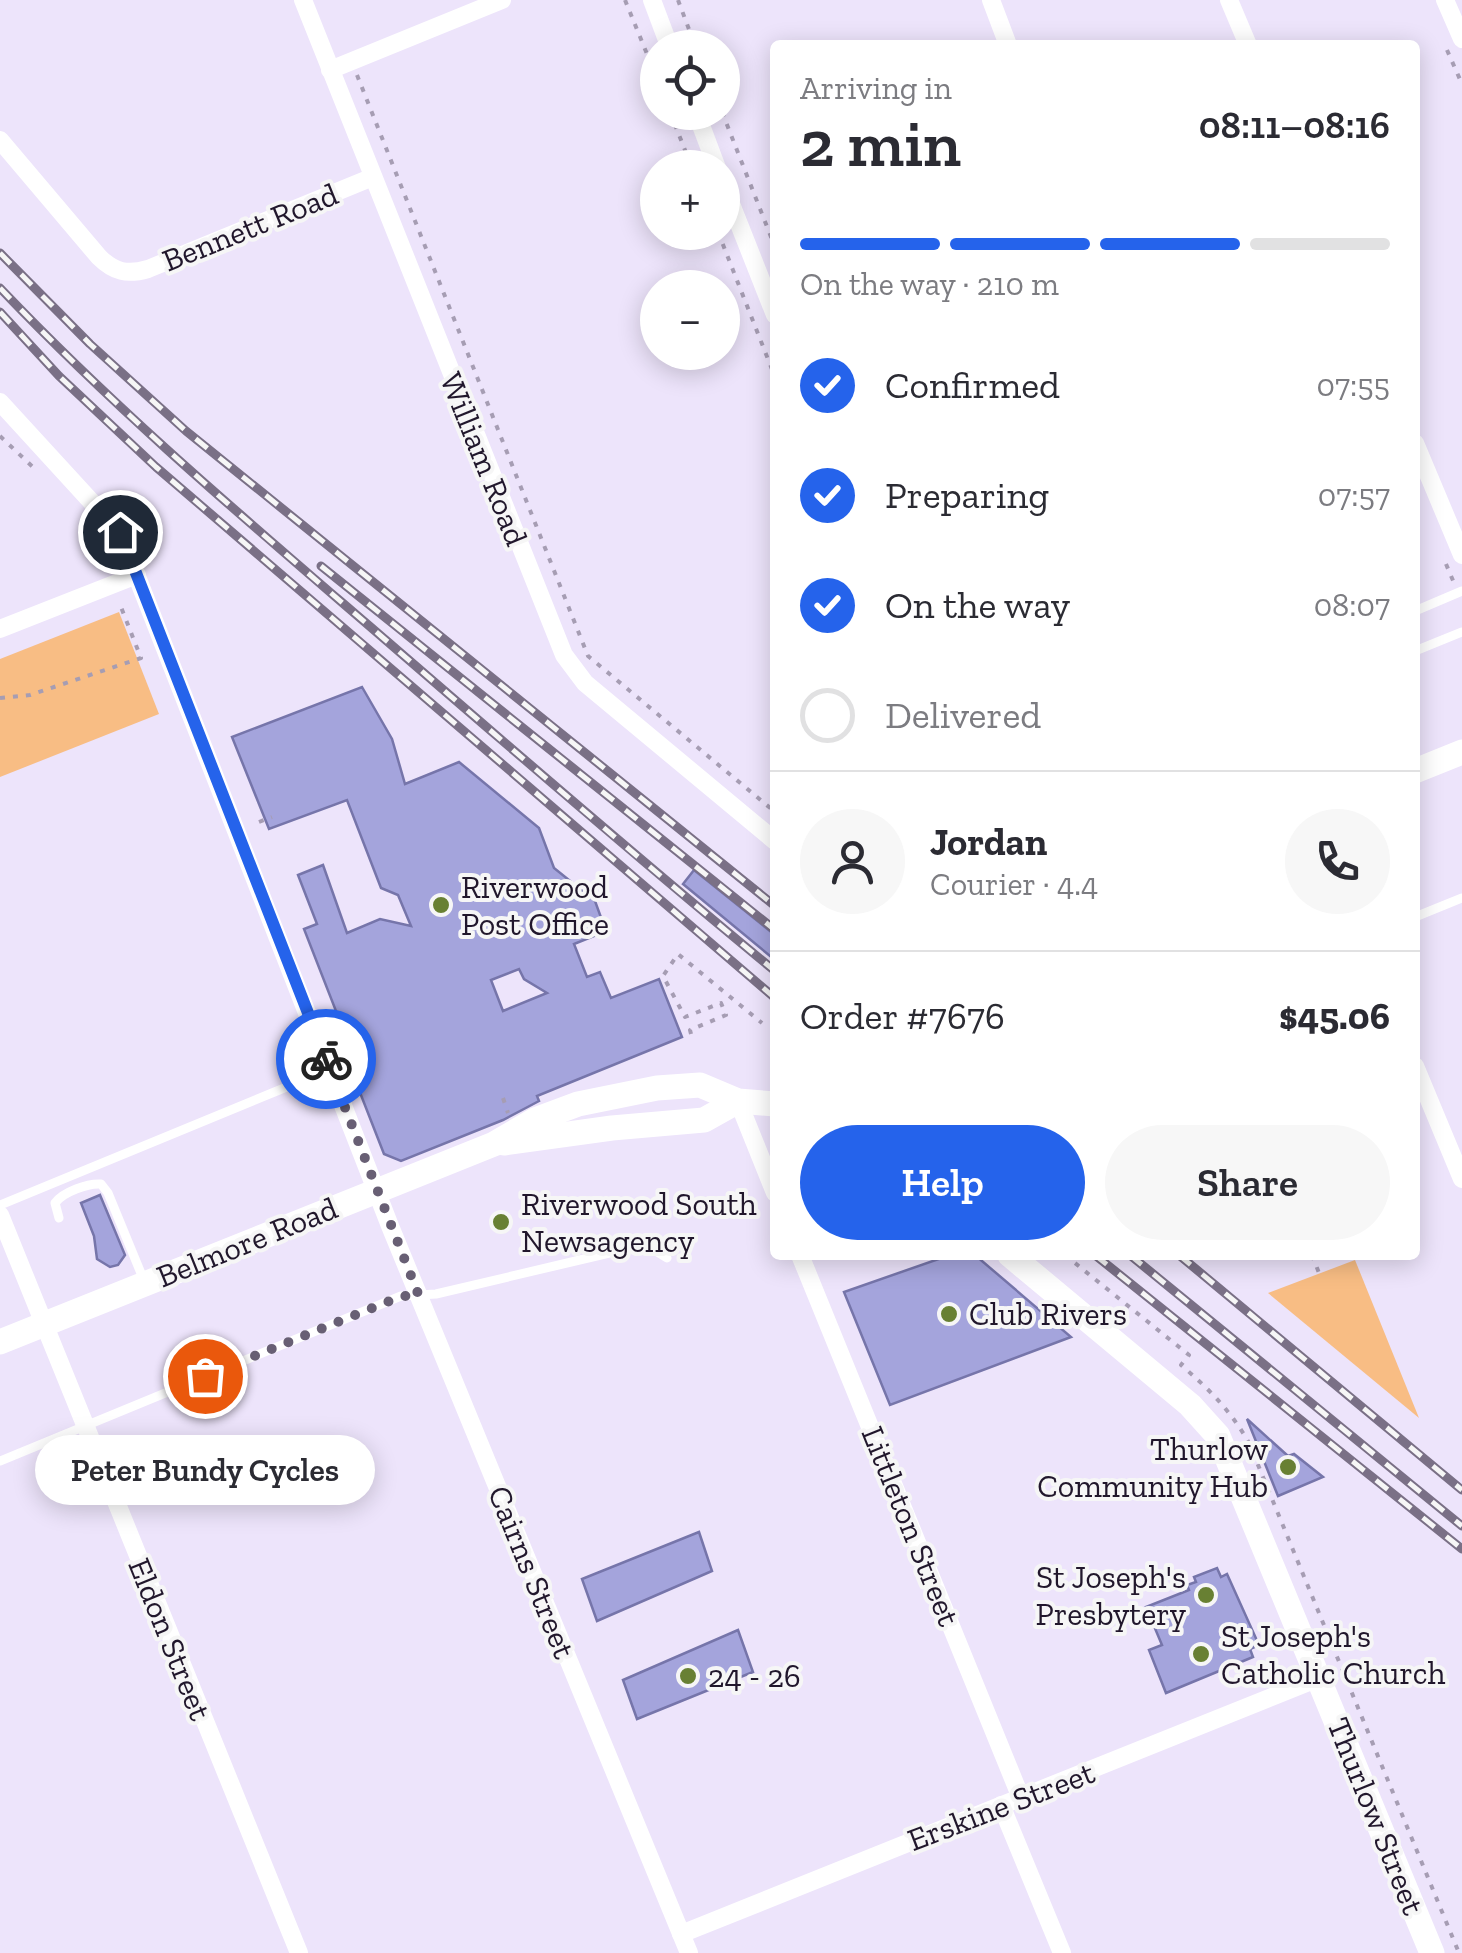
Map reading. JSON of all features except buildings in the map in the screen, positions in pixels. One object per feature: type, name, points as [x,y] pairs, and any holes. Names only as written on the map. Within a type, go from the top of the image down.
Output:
[{"type":"main road","points":[[1420,769],[1462,752]]},
{"type":"main road","name":"Belmore Road","points":[[0,1342],[494,1144],[535,1120],[630,1092],[700,1085],[738,1102],[770,1104]]},
{"type":"main road","name":"Belmore Road","points":[[494,1144],[704,1120],[738,1102]]},
{"type":"main road","name":"Thurlow Street","points":[[1016,1260],[1210,1424],[1231,1460],[1432,1953]]},
{"type":"street","name":"William Road","points":[[303,0],[564,655],[585,683],[770,837]]},
{"type":"street","points":[[330,70],[502,0]]},
{"type":"street","points":[[652,0],[663,30]]},
{"type":"street","points":[[991,0],[1006,40]]},
{"type":"street","points":[[1229,0],[1246,40]]},
{"type":"street","points":[[1445,0],[1462,39]]},
{"type":"street","name":"Bennett Road","points":[[0,140],[99,257],[126,273],[148,269],[373,177]]},
{"type":"street","points":[[740,227],[770,302]]},
{"type":"street","name":"Cairns Street","points":[[0,402],[120,532],[419,1296],[689,1953]]},
{"type":"street","points":[[1420,456],[1462,555]]},
{"type":"street","points":[[0,629],[137,575]]},
{"type":"street","points":[[738,1102],[770,1181]]},
{"type":"street","points":[[1423,1108],[1462,1179]]},
{"type":"street","name":"Eldon Street","points":[[0,1215],[299,1953]]},
{"type":"street","name":"Littleton Street","points":[[802,1260],[1021,1798]]},
{"type":"street","name":"Erskine Street","points":[[681,1934],[1320,1678]]},
{"type":"street","points":[[1002,1805],[1062,1953]]},
{"type":"lane","points":[[1420,608],[1462,592]]},
{"type":"lane","points":[[1420,649],[1462,632]]},
{"type":"lane","points":[[1420,915],[1462,898]]},
{"type":"lane","points":[[0,1205],[330,1069]]},
{"type":"lane","points":[[59,1218],[55,1202],[59,1197],[101,1184],[145,1284]]},
{"type":"lane","points":[[0,1460],[402,1296],[436,1294],[639,1246],[666,1258]]},
{"type":"path","points":[[626,0],[640,35]]},
{"type":"path","points":[[678,0],[689,30]]},
{"type":"path","points":[[351,61],[588,656],[770,808]]},
{"type":"path","points":[[729,130],[770,233]]},
{"type":"path","points":[[725,250],[770,365]]},
{"type":"path","points":[[259,822],[272,816]]},
{"type":"path","points":[[684,1017],[721,1003],[726,1016],[691,1032],[663,976],[678,954],[762,1023]]},
{"type":"path","points":[[503,1098],[508,1112]]},
{"type":"path","points":[[1314,1260],[1320,1273]]},
{"type":"shaded area","points":[[119,612],[159,714],[0,777],[0,659]]},
{"type":"shaded area","points":[[1355,1260],[1419,1418],[1268,1293]]},
{"type":"railway","points":[[0,253],[90,344],[186,431],[770,902]]},
{"type":"railway","points":[[0,288],[91,379],[235,510],[770,967]]},
{"type":"railway","points":[[0,312],[59,376],[156,467],[770,994]]},
{"type":"railway","points":[[321,566],[770,926]]},
{"type":"railway","points":[[1101,1260],[1462,1549]]},
{"type":"railway","points":[[1136,1260],[1462,1526]]},
{"type":"railway","points":[[1185,1260],[1462,1490]]},
{"type":"way so far","points":[[205,1376],[402,1296],[419,1296],[326,1059]]},
{"type":"place","name":"Riverwood Post Office","points":[[441,905]]},
{"type":"place","name":"Riverwood South Newsagency","points":[[501,1222]]},
{"type":"place","name":"Club Rivers","points":[[949,1314]]},
{"type":"place","name":"Peter Bundy Cycles","points":[[205,1376]]},
{"type":"place","name":"Thurlow Community Hub","points":[[1288,1467]]},
{"type":"place","name":"St Joseph's Presbytery","points":[[1206,1595]]},
{"type":"place","name":"St Joseph's Catholic Church","points":[[1201,1654]]},
{"type":"place","name":"24 - 26","points":[[688,1676]]},
{"type":"route","points":[[120,532],[326,1059]]}]
